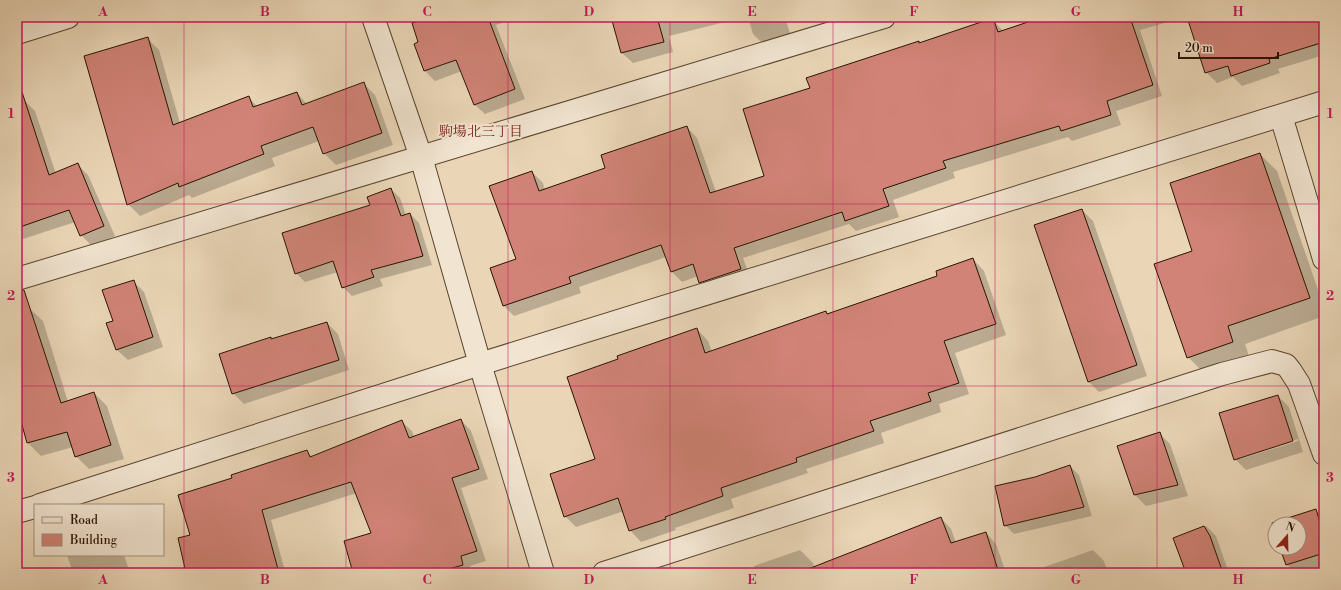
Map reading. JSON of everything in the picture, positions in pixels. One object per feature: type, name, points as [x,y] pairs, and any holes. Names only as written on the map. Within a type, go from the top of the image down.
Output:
[{"type":"street","points":[[17,33],[68,17]]},
{"type":"street","points":[[374,17],[421,157],[480,364],[543,573]]},
{"type":"street","points":[[17,279],[884,17]]},
{"type":"street","points":[[43,504],[480,364],[1324,102]]},
{"type":"street","points":[[1281,116],[1324,259]]},
{"type":"street","points":[[604,573],[1222,374],[1272,361],[1286,365],[1317,411],[1324,454]]},
{"type":"street","points":[[17,512],[34,507]]},
{"type":"building","points":[[433,17],[488,17],[515,89],[474,105],[456,60],[424,71],[414,44],[418,42],[412,23]]},
{"type":"building","points":[[611,17],[657,17],[664,42],[621,53]]},
{"type":"building","points":[[1043,17],[1130,17],[1153,85],[1107,101],[1111,115],[1061,131],[1059,126],[943,161],[946,168],[883,189],[889,206],[845,221],[842,212],[734,248],[741,269],[699,283],[693,264],[671,272],[661,245],[569,277],[571,283],[503,306],[490,268],[516,259],[489,186],[532,171],[539,191],[605,168],[601,155],[687,126],[710,193],[764,176],[743,109],[810,88],[806,78],[993,18],[998,32]]},
{"type":"building","points":[[1187,17],[1324,17],[1324,42],[1269,59],[1270,63],[1231,76],[1228,66],[1205,73]]},
{"type":"building","points":[[148,37],[173,125],[249,96],[253,107],[297,92],[302,105],[364,82],[382,133],[323,154],[313,127],[261,146],[264,154],[179,187],[178,183],[127,205],[84,56]]},
{"type":"building","points":[[22,92],[49,175],[78,163],[104,226],[80,236],[69,210],[17,228],[17,93]]},
{"type":"building","points":[[1260,153],[1310,298],[1228,326],[1233,342],[1187,358],[1154,264],[1192,251],[1170,183]]},
{"type":"building","points":[[391,188],[401,216],[410,213],[423,256],[371,270],[374,277],[342,288],[333,261],[295,274],[282,233],[370,205],[367,197]]},
{"type":"building","points":[[1082,209],[1137,365],[1088,382],[1034,225]]},
{"type":"building","points":[[973,258],[996,324],[944,341],[959,383],[928,393],[931,401],[870,421],[874,431],[796,458],[797,462],[721,488],[723,496],[665,517],[666,519],[629,531],[618,498],[564,517],[550,474],[595,459],[567,377],[618,359],[617,356],[697,328],[705,353],[826,311],[827,314],[937,276],[936,271]]},
{"type":"building","points":[[134,280],[153,337],[116,350],[106,323],[113,321],[102,290]]},
{"type":"building","points":[[24,290],[61,403],[94,392],[111,445],[75,457],[67,432],[27,443],[17,407],[17,291]]},
{"type":"building","points":[[327,322],[339,360],[232,394],[219,354],[271,337],[271,339]]},
{"type":"building","points":[[1278,395],[1293,441],[1234,460],[1219,413]]},
{"type":"building","points":[[461,419],[479,469],[452,478],[477,551],[461,556],[463,565],[434,573],[353,573],[344,541],[371,533],[351,482],[262,510],[279,573],[186,573],[178,538],[190,535],[178,495],[232,478],[231,475],[307,450],[310,457],[402,420],[409,438]]},
{"type":"building","points":[[1160,432],[1178,485],[1134,495],[1117,446]]},
{"type":"building","points":[[1070,465],[1084,507],[1004,526],[995,486],[1035,477]]},
{"type":"building","points":[[1316,509],[1324,536],[1324,553],[1286,565],[1283,556],[1307,556],[1307,516],[1294,516]]},
{"type":"building","points":[[941,517],[951,543],[986,532],[999,573],[803,573],[803,571]]},
{"type":"building","points":[[1204,526],[1210,536],[1223,573],[1186,573],[1173,538]]},
{"type":"district","name":"駒場北三丁目","points":[[481,131]]}]
